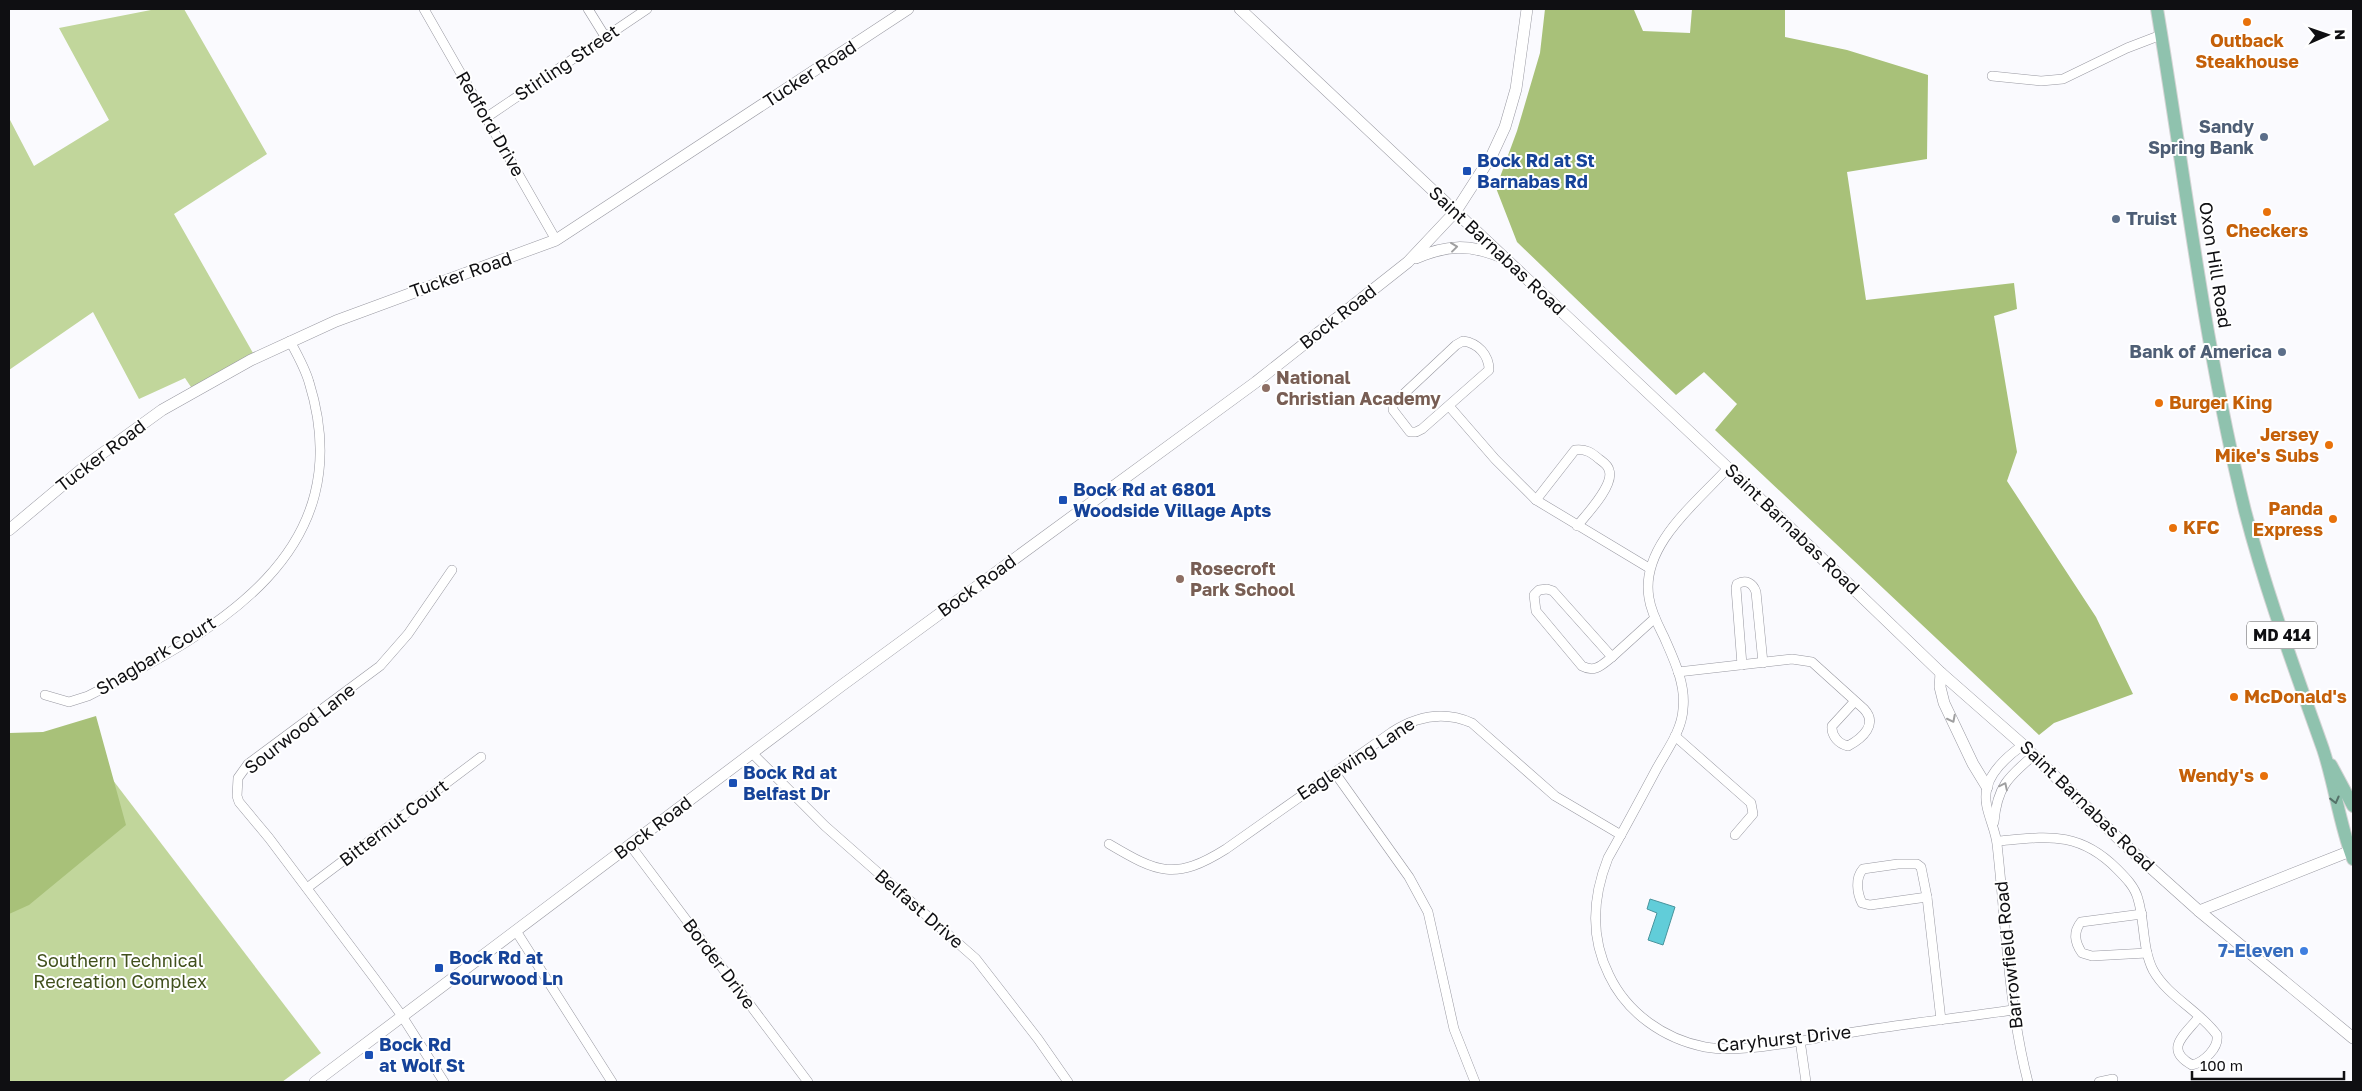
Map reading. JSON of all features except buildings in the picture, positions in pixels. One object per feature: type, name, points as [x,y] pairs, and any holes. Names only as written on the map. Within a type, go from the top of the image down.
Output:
[{"type":"main road","name":"Tucker Road","points":[[9,530],[89,463],[162,410],[290,341],[366,309],[556,240],[908,9]]},
{"type":"main road","name":"Saint Barnabas Road","points":[[1240,9],[1728,468],[1941,673],[2023,744],[2122,842],[2199,911],[2353,1038]]},
{"type":"main road","name":"Bock Road","points":[[315,1082],[1029,547],[1241,394],[1408,262],[1456,211],[1488,162],[1505,127],[1516,89],[1527,9]]},
{"type":"main road","name":"Oxon Hill Road","points":[[2157,9],[2204,306],[2238,476],[2262,573],[2324,752],[2352,853]]},
{"type":"main road","points":[[1408,262],[1436,249],[1463,246],[1483,249],[1506,258]]},
{"type":"main road","points":[[1941,673],[1940,687],[1944,703],[1973,764],[1987,787]]},
{"type":"main road","name":"Oxon Hill Road","points":[[2324,752],[2353,806]]},
{"type":"main road","points":[[2199,911],[2352,853]]},
{"type":"street","name":"Redford Drive","points":[[424,9],[556,240]]},
{"type":"street","points":[[588,9],[606,38]]},
{"type":"street","name":"Stirling Street","points":[[487,117],[647,9]]},
{"type":"street","points":[[1992,76],[2042,81],[2063,79],[2127,48],[2162,35]]},
{"type":"street","name":"Shagbark Court","points":[[45,696],[68,702],[88,696],[202,633],[256,592],[290,551],[313,505],[320,460],[316,415],[309,382],[290,341]]},
{"type":"street","points":[[1463,341],[1470,342],[1478,346],[1487,358],[1489,370],[1449,406],[1416,432],[1410,432],[1393,410],[1393,404],[1398,398],[1456,345],[1463,341]]},
{"type":"street","points":[[1449,406],[1495,459],[1536,500],[1650,568],[1653,556],[1664,539],[1728,468]]},
{"type":"street","points":[[1536,500],[1575,450],[1582,449],[1592,453],[1607,466],[1610,472],[1610,480],[1602,494],[1577,526]]},
{"type":"street","name":"Caryhurst Drive","points":[[1650,568],[1648,590],[1655,618],[1678,672],[1684,707],[1675,736],[1621,835],[1602,875],[1595,908],[1600,953],[1610,977],[1622,997],[1655,1027],[1674,1037],[1697,1045],[1734,1048],[2013,1010]]},
{"type":"street","name":"Sourwood Lane","points":[[444,1082],[402,1016],[307,888],[239,802],[237,796],[238,778],[244,768],[380,666],[408,634],[452,570]]},
{"type":"street","points":[[1742,665],[1737,584],[1748,582],[1754,585],[1756,592],[1763,663]]},
{"type":"street","points":[[1612,657],[1554,591],[1547,589],[1539,590],[1534,595],[1536,611],[1582,666],[1588,669],[1596,669],[1612,657],[1655,618]]},
{"type":"street","points":[[1678,672],[1792,659],[1810,660],[1855,701],[1868,713],[1871,719],[1871,724],[1855,742],[1848,746],[1844,745],[1831,731],[1836,721],[1855,701]]},
{"type":"street","name":"Eaglewing Lane","points":[[1109,844],[1148,866],[1164,869],[1192,868],[1226,848],[1407,723],[1433,716],[1458,718],[1479,729],[1555,796],[1621,835]]},
{"type":"street","points":[[1675,736],[1752,804],[1753,814],[1735,835]]},
{"type":"street","points":[[1987,787],[2001,764],[2023,744]]},
{"type":"street","name":"Belfast Drive","points":[[752,753],[825,826],[976,959],[1038,1039],[1068,1082]]},
{"type":"street","name":"Barrowfield Road","points":[[1994,827],[1996,803],[2009,776],[2034,756]]},
{"type":"street","name":"Bitternut Court","points":[[307,888],[481,757]]},
{"type":"street","points":[[1335,774],[1409,877],[1426,907],[1431,919],[1454,1029],[1475,1082]]},
{"type":"street","name":"Barrowfield Road","points":[[1987,787],[1986,801],[1997,841],[2013,1010],[2028,1082]]},
{"type":"street","points":[[1997,841],[2051,838],[2079,842],[2110,862],[2129,882],[2136,893],[2142,914],[2147,953],[2162,983],[2199,1017],[2216,1033],[2217,1042],[2200,1063],[2192,1065],[2178,1054],[2178,1042],[2199,1017]]},
{"type":"street","name":"Border Drive","points":[[630,845],[808,1082]]},
{"type":"street","points":[[1927,897],[1870,905],[1862,903],[1859,898],[1858,879],[1860,873],[1867,867],[1917,864],[1921,867],[1927,897],[1941,1020]]},
{"type":"street","points":[[2142,914],[2081,922],[2077,928],[2076,944],[2082,953],[2092,956],[2147,953]]},
{"type":"street","points":[[516,931],[612,1082]]},
{"type":"street","points":[[1800,1040],[1806,1082]]},
{"type":"street","points":[[2099,1082],[2113,1079]]},
{"type":"green space","points":[[156,9],[184,9],[267,154],[174,214],[257,360],[195,393],[185,378],[139,399],[93,312],[9,370],[9,118],[34,166],[109,120],[59,28]]},
{"type":"green space","points":[[1545,9],[1634,10],[1643,31],[1690,33],[1692,9],[1785,9],[1785,37],[1847,50],[1928,75],[1927,159],[1847,172],[1866,300],[2014,283],[2017,309],[1994,316],[2017,452],[2007,481],[2096,617],[2133,694],[2054,723],[2039,735],[1715,430],[1737,404],[1704,372],[1676,395],[1517,242],[1496,188],[1517,131],[1540,53]]},
{"type":"green space","points":[[96,716],[126,825],[29,905],[9,914],[9,733],[43,732]]},
{"type":"green space","name":"Southern Technical Recreation Complex","points":[[77,733],[321,1053],[282,1082],[9,1082],[9,785]]},
{"type":"water","points":[[1650,899],[1675,907],[1663,945],[1648,940],[1657,913],[1647,909]]},
{"type":"place","name":"Outback Steakhouse","points":[[2247,22]]},
{"type":"place","name":"Sandy Spring Bank","points":[[2264,137]]},
{"type":"place","name":"Bock Rd at St Barnabas Rd","points":[[1467,171]]},
{"type":"place","name":"Checkers","points":[[2267,212]]},
{"type":"place","name":"Truist","points":[[2116,219]]},
{"type":"place","name":"Bank of America","points":[[2282,352]]},
{"type":"place","name":"National Christian Academy","points":[[1266,388]]},
{"type":"place","name":"Burger King","points":[[2159,403]]},
{"type":"place","name":"Jersey Mike's Subs","points":[[2329,445]]},
{"type":"place","name":"Bock Rd at 6801 Woodside Village Apts","points":[[1063,500]]},
{"type":"place","name":"Panda Express","points":[[2333,519]]},
{"type":"place","name":"KFC","points":[[2173,528]]},
{"type":"place","name":"Rosecroft Park School","points":[[1180,579]]},
{"type":"place","name":"McDonald's","points":[[2234,697]]},
{"type":"place","name":"Wendy's","points":[[2264,776]]},
{"type":"place","name":"Bock Rd at Belfast Dr","points":[[733,783]]},
{"type":"place","name":"7-Eleven","points":[[2304,951]]},
{"type":"place","name":"Bock Rd at Sourwood Ln","points":[[439,968]]},
{"type":"place","name":"Bock Rd at Wolf St","points":[[369,1055]]}]
